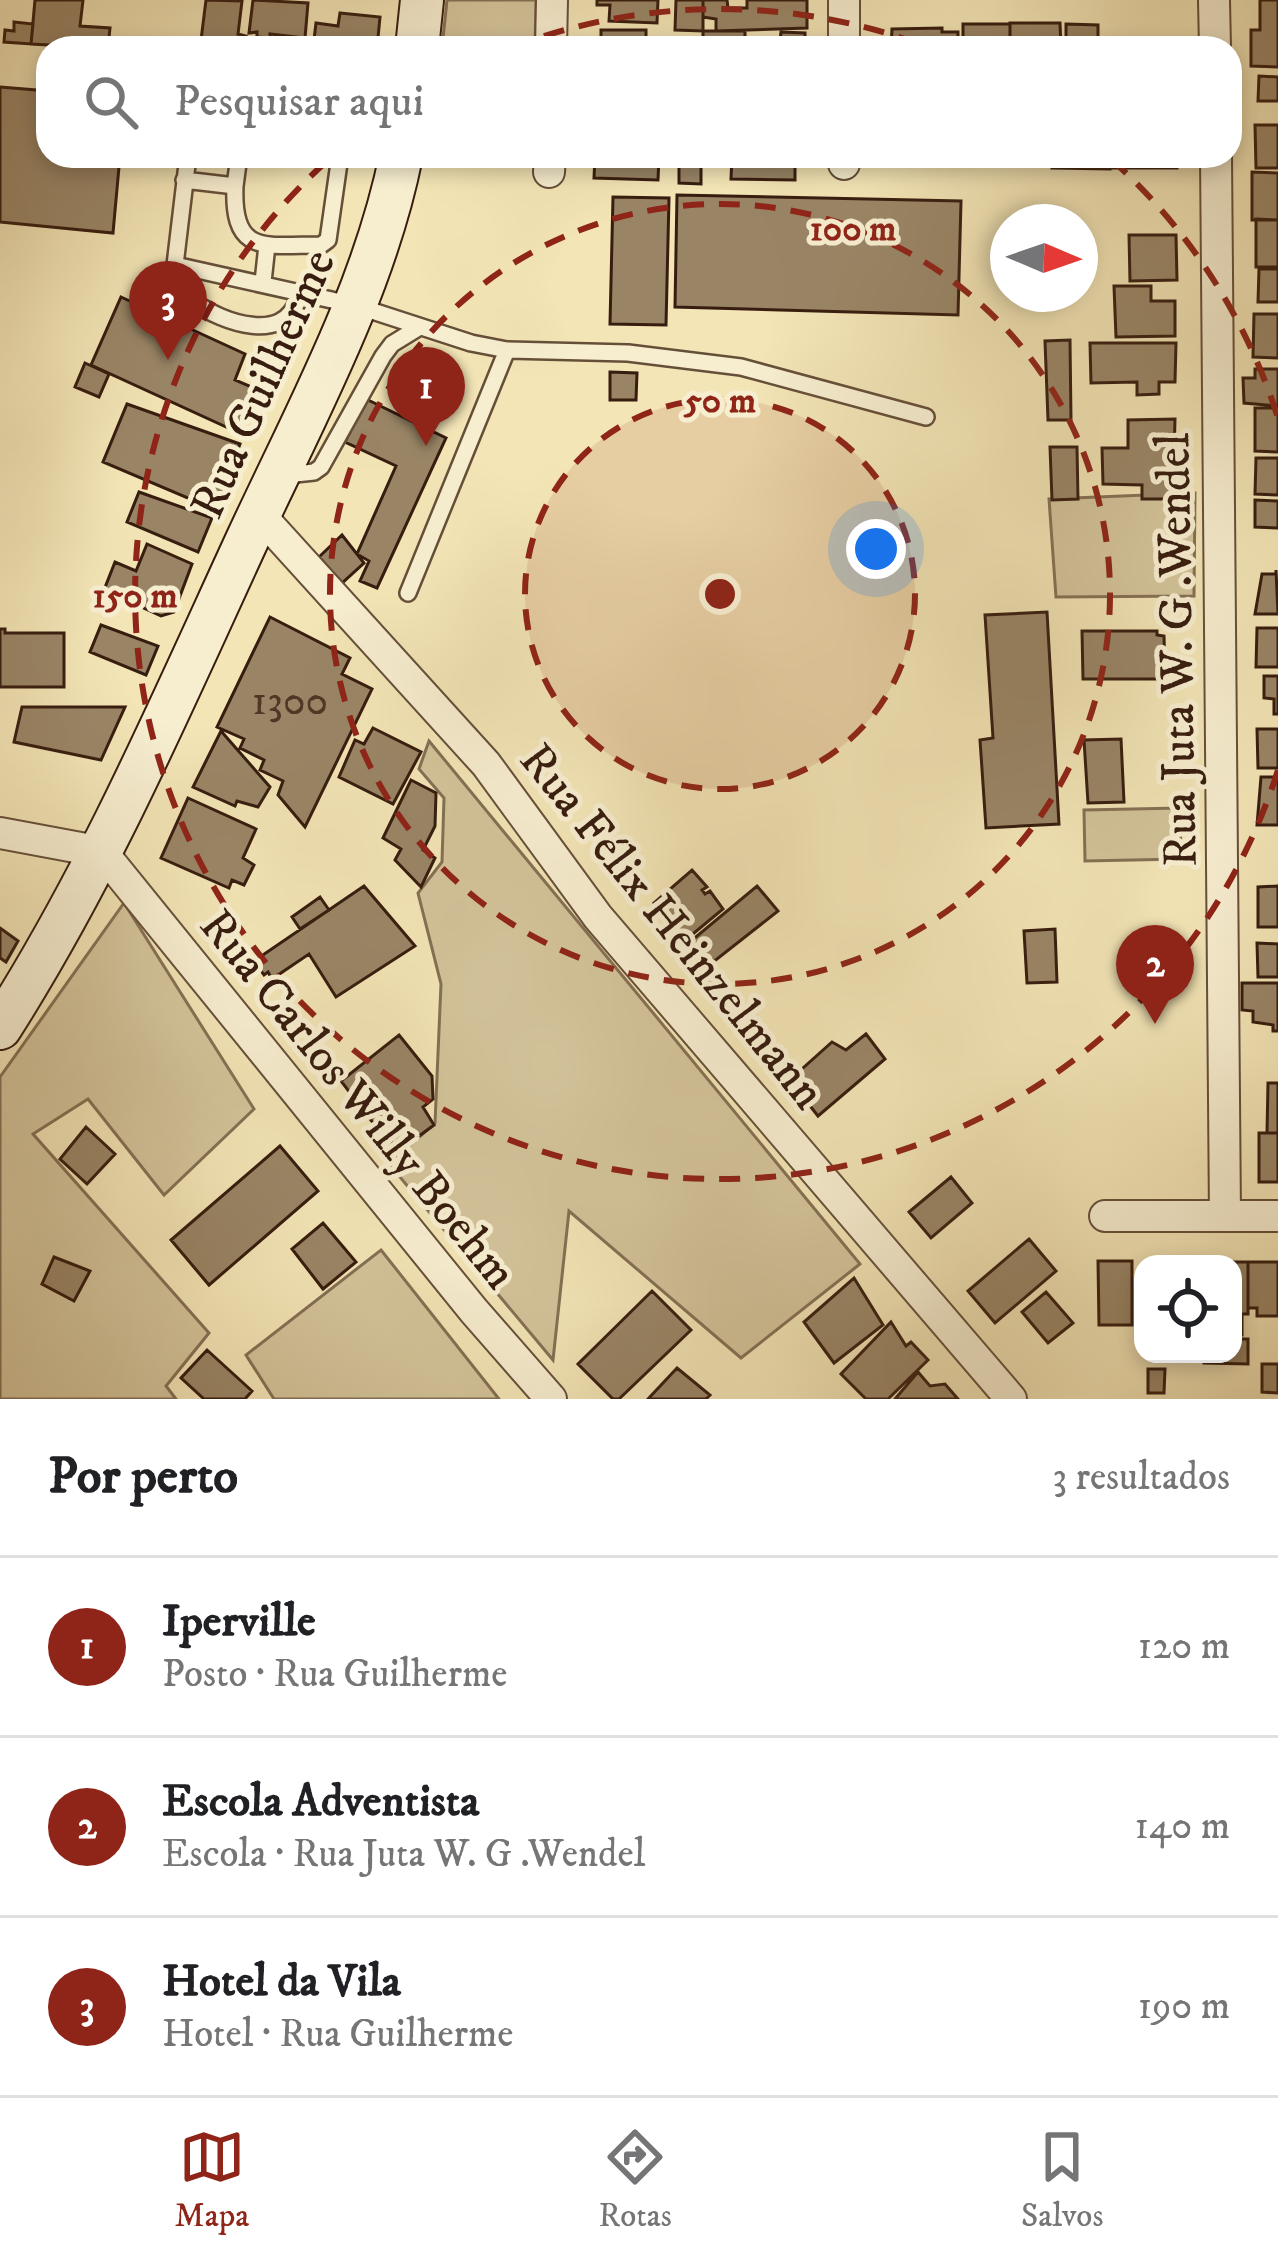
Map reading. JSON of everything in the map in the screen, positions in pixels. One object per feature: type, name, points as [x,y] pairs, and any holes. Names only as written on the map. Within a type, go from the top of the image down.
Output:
[{"type":"main road","points":[[418,36],[422,0]]},
{"type":"main road","name":"Rua Guilherme","points":[[0,1028],[61,931],[102,852],[259,514],[383,232],[398,168]]},
{"type":"street","points":[[551,36],[552,0]]},
{"type":"street","points":[[844,0],[844,36]]},
{"type":"street","points":[[1214,0],[1215,36]]},
{"type":"street","name":"Rua Juta W. G .Wendel","points":[[1216,168],[1226,1216]]},
{"type":"street","name":"Rua Félix Heinzelmann","points":[[259,514],[486,764],[598,917],[1011,1399]]},
{"type":"street","points":[[0,833],[102,852]]},
{"type":"street","name":"Rua Carlos Willy Boehm","points":[[102,852],[542,1394]]},
{"type":"street","points":[[1105,1216],[1278,1216]]},
{"type":"lane","points":[[186,168],[174,281],[189,300],[255,326],[274,325],[290,315],[303,292]]},
{"type":"lane","points":[[237,168],[234,218],[248,238],[267,245],[321,245],[328,240],[338,168]]},
{"type":"lane","points":[[184,180],[235,186]]},
{"type":"lane","points":[[263,282],[267,245]]},
{"type":"lane","points":[[175,266],[354,304],[418,328],[507,350],[628,353],[741,367],[926,417]]},
{"type":"lane","points":[[277,475],[314,472],[321,467],[383,356],[392,344],[418,328]]},
{"type":"lane","points":[[408,593],[507,350]]},
{"type":"shaded area","points":[[447,0],[536,0],[535,36],[443,36]]},
{"type":"shaded area","points":[[1195,493],[1194,596],[1056,597],[1049,499]]},
{"type":"shaded area","points":[[429,741],[860,1264],[741,1358],[569,1211],[553,1360],[389,1164],[435,1123],[441,984],[418,893],[442,862],[444,798],[419,769]]},
{"type":"shaded area","points":[[1180,808],[1181,859],[1085,861],[1084,810]]},
{"type":"shaded area","points":[[124,903],[254,1109],[164,1195],[88,1099],[33,1134],[209,1333],[166,1386],[176,1399],[0,1399],[0,1077]]},
{"type":"shaded area","points":[[381,1250],[499,1399],[274,1399],[246,1355]]},
{"type":"building","points":[[35,0],[83,0],[80,26],[110,28],[109,36],[36,36],[36,44],[31,44]]},
{"type":"building","points":[[206,0],[242,1],[238,34],[246,36],[202,36]]},
{"type":"building","points":[[253,0],[308,3],[305,36],[249,33]]},
{"type":"building","points":[[597,0],[658,0],[657,23],[609,21],[610,5],[597,5]]},
{"type":"building","points":[[676,0],[703,0],[703,31],[675,30]]},
{"type":"building","points":[[703,0],[727,0],[728,8],[747,8],[747,0],[807,0],[807,28],[716,31],[716,19],[703,17]]},
{"type":"building","points":[[1260,0],[1278,0],[1278,67],[1251,66],[1251,30],[1260,30]]},
{"type":"building","points":[[340,13],[380,17],[378,36],[314,36],[316,23],[338,26]]},
{"type":"building","points":[[14,22],[33,24],[31,44],[4,42],[5,30],[14,31]]},
{"type":"building","points":[[1010,23],[1060,23],[1061,36],[1010,36]]},
{"type":"building","points":[[963,24],[1010,24],[1010,36],[963,36]]},
{"type":"building","points":[[1066,24],[1098,25],[1098,36],[1066,36]]},
{"type":"building","points":[[942,28],[958,36],[892,36],[892,29]]},
{"type":"building","points":[[601,30],[646,30],[646,36],[601,36]]},
{"type":"building","points":[[703,31],[745,31],[745,36],[703,36]]},
{"type":"building","points":[[1259,76],[1278,77],[1278,101],[1258,101]]},
{"type":"building","points":[[0,87],[36,90],[36,168],[119,168],[113,233],[0,222]]},
{"type":"building","points":[[1255,125],[1278,125],[1278,168],[1256,168]]},
{"type":"building","points":[[594,168],[658,168],[658,180],[594,178]]},
{"type":"building","points":[[679,168],[701,168],[701,184],[679,183]]},
{"type":"building","points":[[731,168],[795,168],[795,180],[731,179]]},
{"type":"building","points":[[1252,172],[1278,173],[1278,220],[1252,220]]},
{"type":"building","points":[[677,195],[961,201],[958,315],[675,307]]},
{"type":"building","points":[[613,197],[669,198],[666,325],[610,324]]},
{"type":"building","points":[[1256,219],[1278,220],[1278,267],[1256,267]]},
{"type":"building","points":[[1129,235],[1176,235],[1177,280],[1130,281]]},
{"type":"building","points":[[1259,269],[1278,269],[1278,302],[1258,302]]},
{"type":"building","points":[[1114,286],[1151,286],[1151,301],[1175,301],[1175,336],[1116,337]]},
{"type":"building","points":[[121,297],[245,354],[235,380],[254,388],[235,431],[91,365]]},
{"type":"building","points":[[1254,314],[1278,314],[1278,358],[1253,357]]},
{"type":"building","points":[[1070,340],[1071,420],[1048,420],[1045,341]]},
{"type":"building","points":[[1090,343],[1176,343],[1175,382],[1159,382],[1159,394],[1137,395],[1137,382],[1091,383]]},
{"type":"building","points":[[85,363],[109,374],[99,397],[75,387]]},
{"type":"building","points":[[1255,369],[1278,369],[1278,406],[1244,403],[1243,378],[1255,378]]},
{"type":"building","points":[[610,372],[637,373],[636,400],[610,400]]},
{"type":"building","points":[[366,399],[446,438],[377,588],[360,581],[369,561],[357,554],[396,466],[345,442]]},
{"type":"building","points":[[127,404],[240,444],[216,510],[103,462]]},
{"type":"building","points":[[1255,408],[1278,408],[1278,452],[1255,451]]},
{"type":"building","points":[[1175,419],[1173,499],[1142,499],[1142,485],[1103,484],[1102,448],[1128,448],[1128,420]]},
{"type":"building","points":[[1050,447],[1077,447],[1078,499],[1052,500]]},
{"type":"building","points":[[1256,458],[1278,458],[1278,495],[1255,494]]},
{"type":"building","points":[[139,492],[212,518],[198,552],[127,522]]},
{"type":"building","points":[[1255,500],[1278,501],[1278,528],[1255,527]]},
{"type":"building","points":[[342,535],[364,563],[342,583],[319,557]]},
{"type":"building","points":[[147,544],[192,564],[174,612],[161,616],[104,590],[115,562],[136,571]]},
{"type":"building","points":[[1276,570],[1278,614],[1255,614],[1262,574],[1276,574]]},
{"type":"building","points":[[1047,612],[1059,824],[986,828],[980,740],[993,738],[985,615]]},
{"type":"building","points":[[270,617],[350,658],[342,674],[372,689],[305,827],[278,795],[283,781],[260,770],[264,760],[240,748],[244,739],[217,727]]},
{"type":"building","points":[[101,625],[158,646],[146,675],[90,652]]},
{"type":"building","points":[[1257,628],[1278,628],[1278,667],[1256,667]]},
{"type":"building","points":[[0,629],[5,633],[64,633],[64,687],[0,687]]},
{"type":"building","points":[[1082,631],[1157,631],[1164,636],[1165,673],[1158,673],[1158,679],[1083,679]]},
{"type":"building","points":[[1264,676],[1278,676],[1278,714],[1274,714],[1274,699],[1264,698]]},
{"type":"building","points":[[22,707],[125,707],[101,760],[14,742]]},
{"type":"building","points":[[373,728],[421,752],[393,804],[339,777],[355,740],[364,744]]},
{"type":"building","points":[[1257,729],[1278,729],[1278,768],[1258,768]]},
{"type":"building","points":[[221,731],[270,787],[258,807],[237,801],[235,806],[193,787]]},
{"type":"building","points":[[1121,739],[1124,802],[1088,803],[1084,740]]},
{"type":"building","points":[[1261,777],[1278,777],[1278,825],[1257,825]]},
{"type":"building","points":[[411,780],[436,793],[435,826],[423,850],[435,858],[421,887],[395,860],[401,849],[383,838]]},
{"type":"building","points":[[188,798],[256,829],[243,858],[254,865],[244,885],[232,880],[229,888],[161,858]]},
{"type":"building","points":[[692,870],[707,887],[702,890],[705,894],[710,891],[723,909],[682,943],[654,903]]},
{"type":"building","points":[[364,886],[415,946],[336,997],[309,954],[272,979],[268,972],[264,975],[254,961]]},
{"type":"building","points":[[757,886],[778,911],[698,974],[679,951]]},
{"type":"building","points":[[1278,886],[1278,927],[1258,927],[1258,887]]},
{"type":"building","points":[[320,897],[329,910],[300,929],[292,917]]},
{"type":"building","points":[[0,928],[18,941],[6,962],[0,958]]},
{"type":"building","points":[[1055,929],[1057,982],[1027,983],[1024,931]]},
{"type":"building","points":[[1257,943],[1278,944],[1278,977],[1258,977]]},
{"type":"building","points":[[1242,983],[1278,983],[1278,1031],[1273,1031],[1273,1025],[1253,1022],[1253,1011],[1242,1010]]},
{"type":"building","points":[[866,1034],[885,1059],[818,1116],[793,1077],[832,1042],[846,1050]]},
{"type":"building","points":[[399,1035],[432,1076],[433,1099],[423,1107],[434,1125],[400,1150],[341,1081]]},
{"type":"building","points":[[1268,1083],[1278,1083],[1278,1133],[1267,1133]]},
{"type":"building","points":[[86,1127],[115,1154],[87,1184],[60,1159]]},
{"type":"building","points":[[1259,1133],[1278,1133],[1278,1182],[1259,1182]]},
{"type":"building","points":[[280,1146],[318,1191],[209,1285],[171,1240]]},
{"type":"building","points":[[951,1177],[972,1203],[931,1238],[909,1212]]},
{"type":"building","points":[[323,1223],[356,1262],[323,1289],[292,1249]]},
{"type":"building","points":[[1029,1239],[1056,1271],[995,1323],[968,1291]]},
{"type":"building","points":[[54,1257],[90,1271],[74,1301],[42,1284]]},
{"type":"building","points":[[1098,1261],[1132,1261],[1132,1325],[1099,1325]]},
{"type":"building","points":[[1242,1262],[1248,1262],[1248,1314],[1242,1314]]},
{"type":"building","points":[[1248,1262],[1278,1262],[1278,1316],[1257,1316],[1257,1308],[1248,1308]]},
{"type":"building","points":[[854,1278],[883,1325],[834,1363],[804,1322]]},
{"type":"building","points":[[652,1291],[691,1330],[619,1399],[613,1399],[578,1364]]},
{"type":"building","points":[[1046,1292],[1073,1323],[1048,1343],[1022,1312]]},
{"type":"building","points":[[891,1322],[906,1346],[911,1342],[928,1360],[888,1399],[866,1399],[841,1374]]},
{"type":"building","points":[[1242,1339],[1248,1339],[1248,1364],[1204,1363],[1242,1363]]},
{"type":"building","points":[[207,1350],[252,1391],[245,1399],[204,1399],[181,1378]]},
{"type":"building","points":[[1262,1364],[1278,1364],[1278,1393],[1262,1392]]},
{"type":"building","points":[[677,1368],[710,1395],[706,1399],[648,1399]]},
{"type":"building","points":[[1148,1369],[1165,1369],[1164,1393],[1148,1393]]},
{"type":"building","points":[[918,1372],[930,1386],[945,1384],[958,1399],[895,1399]]},
{"type":"place","name":"Hotel da Vila","points":[[168,360]]},
{"type":"place","name":"Iperville","points":[[426,446]]},
{"type":"place","name":"Escola Adventista","points":[[1155,1024]]}]
